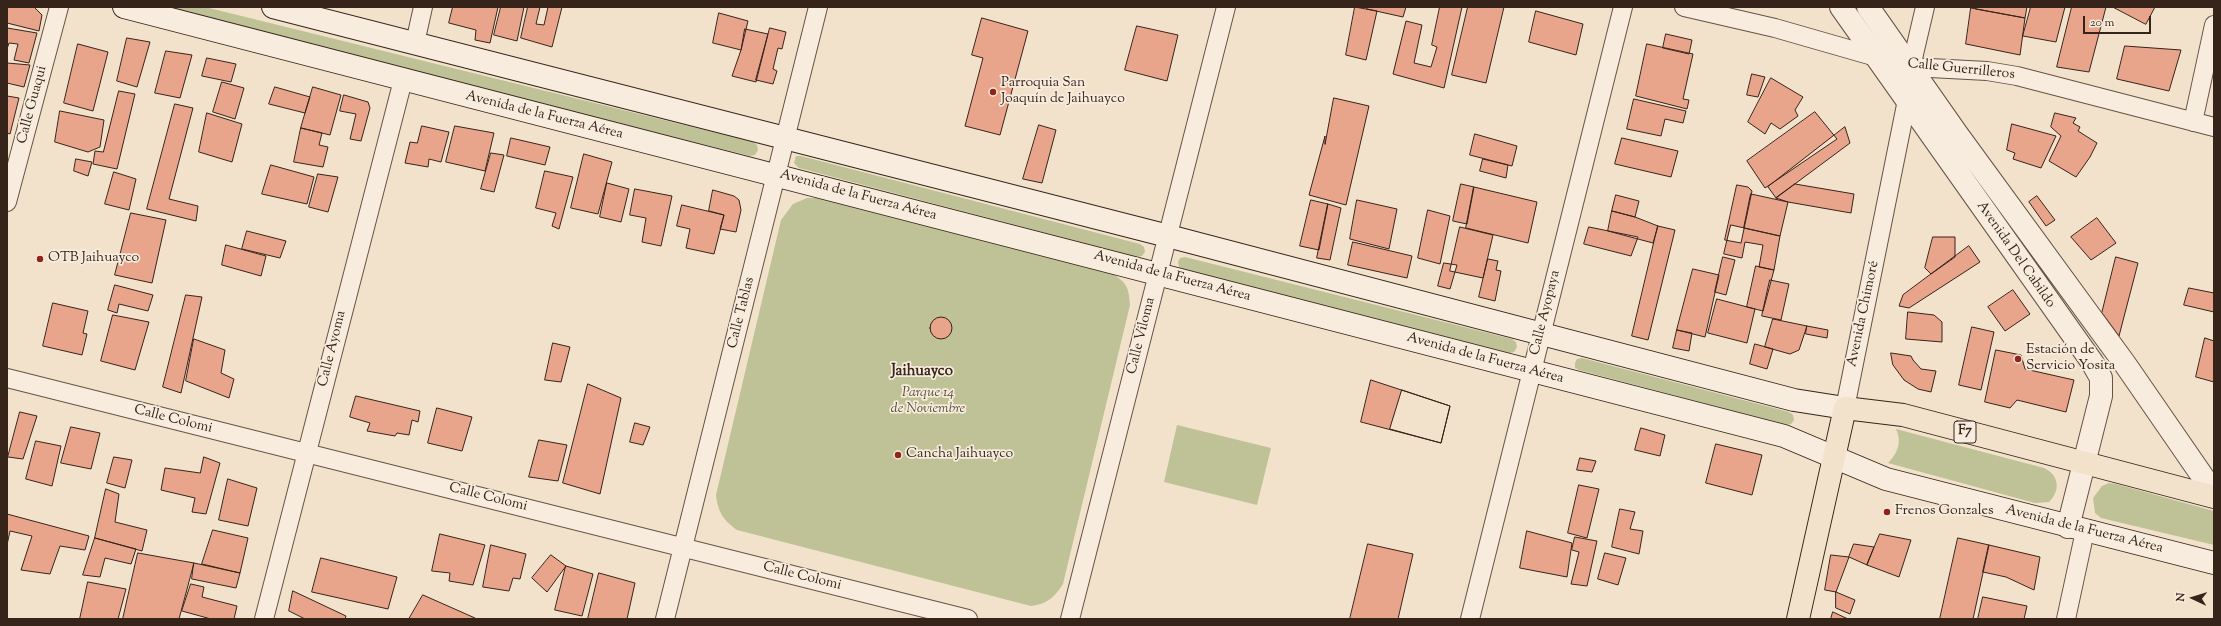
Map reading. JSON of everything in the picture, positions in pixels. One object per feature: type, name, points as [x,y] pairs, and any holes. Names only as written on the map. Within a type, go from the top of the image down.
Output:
[{"type":"highway","name":"Avenida Chimoré","points":[[1798,619],[1845,408]]},
{"type":"highway","name":"F7","points":[[1845,408],[1903,415],[2084,462],[2214,498]]},
{"type":"main road","points":[[273,7],[785,137],[1794,400],[1845,408]]},
{"type":"main road","name":"Avenida Del Cabildo","points":[[1841,7],[2092,362],[2101,378],[2100,396],[2084,462],[2076,529]]},
{"type":"main road","name":"Avenida Del Cabildo","points":[[1868,7],[2130,371],[2214,493]]},
{"type":"main road","name":"Avenida de la Fuerza Aérea","points":[[132,8],[402,80],[776,175],[1784,436],[1886,479],[2076,529],[2214,563]]},
{"type":"street","name":"Calle Guaqui","points":[[7,202],[59,7]]},
{"type":"street","points":[[415,43],[423,7]]},
{"type":"street","name":"Calle Tablas","points":[[665,619],[818,7]]},
{"type":"street","name":"Calle Viloma","points":[[1070,619],[1226,7]]},
{"type":"street","name":"Calle Ayopaya","points":[[1470,619],[1623,7]]},
{"type":"street","name":"Calle Guerrilleros","points":[[1684,7],[1775,28],[1875,55],[1911,67],[1987,71],[2017,76],[2214,127]]},
{"type":"street","name":"Avenida Chimoré","points":[[1845,408],[1907,100],[1911,67],[1925,7]]},
{"type":"street","points":[[2193,122],[2214,25]]},
{"type":"street","name":"Calle Ayoma","points":[[264,619],[402,80]]},
{"type":"street","name":"Calle Colomi","points":[[7,378],[306,454],[684,546],[968,619]]},
{"type":"street","points":[[2066,619],[2076,529]]},
{"type":"green space","points":[[165,7],[205,7],[753,142],[757,145],[758,150],[755,155],[750,156],[169,11]]},
{"type":"green space","points":[[796,156],[801,156],[1140,244],[1144,247],[1145,252],[1142,256],[1137,257],[799,168],[794,163]]},
{"type":"green space","name":"Parque 14 de Noviembre","points":[[807,198],[823,198],[1110,272],[1126,285],[1129,293],[1130,305],[1063,584],[1050,600],[1031,606],[737,530],[728,523],[722,515],[718,506],[716,495],[781,220],[793,204]]},
{"type":"green space","points":[[1185,257],[1512,339],[1516,342],[1517,347],[1514,352],[1509,353],[1183,269],[1179,267],[1178,262],[1180,258]]},
{"type":"green space","points":[[1582,358],[1789,412],[1793,415],[1794,420],[1791,424],[1786,425],[1579,370],[1575,368],[1575,363],[1577,359]]},
{"type":"green space","points":[[1177,425],[1271,448],[1257,505],[1164,482]]},
{"type":"green space","points":[[1896,429],[2044,468],[2053,475],[2057,483],[2057,488],[2049,502],[2035,503],[1888,463],[1897,451],[1899,443]]},
{"type":"green space","points":[[2109,483],[2214,511],[2214,545],[2101,518],[2095,513],[2093,498],[2102,486]]},
{"type":"building","points":[[7,7],[34,7],[42,15],[39,31],[7,23]]},
{"type":"building","points":[[453,7],[498,7],[490,43],[475,40],[476,30],[449,23]]},
{"type":"building","points":[[501,7],[524,7],[517,41],[494,35]]},
{"type":"building","points":[[528,7],[540,7],[536,24],[544,25],[548,7],[562,7],[552,47],[521,38]]},
{"type":"building","points":[[1355,7],[1377,11],[1366,60],[1346,55]]},
{"type":"building","points":[[1367,7],[1406,7],[1403,17],[1367,9]]},
{"type":"building","points":[[1440,7],[1462,7],[1444,88],[1393,74],[1406,21],[1422,25],[1414,63],[1431,67],[1437,47],[1432,45]]},
{"type":"building","points":[[1468,7],[1504,7],[1486,83],[1452,75]]},
{"type":"building","points":[[1976,7],[2027,7],[2025,18],[1976,9]]},
{"type":"building","points":[[2031,7],[2065,7],[2056,42],[2023,36]]},
{"type":"building","points":[[2072,7],[2106,7],[2089,72],[2057,67]]},
{"type":"building","points":[[2113,7],[2155,7],[2146,24]]},
{"type":"building","points":[[1971,8],[2025,18],[2020,55],[1966,44]]},
{"type":"building","points":[[1536,11],[1583,24],[1576,55],[1529,42]]},
{"type":"building","points":[[719,13],[748,21],[741,50],[713,43]]},
{"type":"building","name":"Parroquia San Joaquín de Jaihuayco","points":[[982,18],[1028,31],[1000,135],[965,126],[983,58],[972,55]]},
{"type":"building","points":[[1137,26],[1178,35],[1167,81],[1125,70]]},
{"type":"building","points":[[7,28],[37,33],[29,63],[14,60],[18,44],[9,43],[7,49]]},
{"type":"building","points":[[770,28],[786,32],[782,49],[778,48],[773,69],[777,71],[773,84],[756,80]]},
{"type":"building","points":[[745,29],[768,34],[756,82],[732,76],[741,50]]},
{"type":"building","points":[[1666,34],[1692,40],[1689,54],[1663,48]]},
{"type":"building","points":[[127,38],[150,42],[137,87],[117,81]]},
{"type":"building","points":[[78,44],[108,52],[93,111],[64,103]]},
{"type":"building","points":[[1647,44],[1693,54],[1683,99],[1689,100],[1687,109],[1636,96]]},
{"type":"building","points":[[2125,46],[2181,50],[2169,91],[2117,79]]},
{"type":"building","points":[[166,51],[192,55],[180,98],[155,93]]},
{"type":"building","points":[[207,58],[236,64],[231,82],[202,76]]},
{"type":"building","points":[[7,63],[30,65],[24,87],[7,83]]},
{"type":"building","points":[[1752,74],[1765,77],[1758,97],[1747,95]]},
{"type":"building","points":[[1771,78],[1803,97],[1795,110],[1798,116],[1780,129],[1771,123],[1765,134],[1748,122]]},
{"type":"building","points":[[222,82],[244,88],[235,119],[213,112]]},
{"type":"building","points":[[275,87],[310,97],[305,113],[269,104]]},
{"type":"building","points":[[313,87],[341,95],[330,135],[301,128]]},
{"type":"building","points":[[119,91],[135,94],[117,169],[93,164],[95,151],[103,152]]},
{"type":"building","points":[[344,95],[368,102],[370,108],[361,141],[350,139],[356,114],[340,111]]},
{"type":"building","points":[[7,96],[19,98],[10,134],[7,133]]},
{"type":"building","points":[[1334,98],[1369,106],[1346,205],[1309,195],[1325,136],[1325,144]]},
{"type":"building","points":[[1634,99],[1686,111],[1683,123],[1665,119],[1661,136],[1627,129]]},
{"type":"building","points":[[175,104],[193,108],[169,199],[198,206],[196,221],[147,209]]},
{"type":"building","points":[[60,111],[104,120],[100,147],[88,152],[55,142]]},
{"type":"building","points":[[1815,112],[1837,139],[1765,188],[1747,161]]},
{"type":"building","points":[[207,113],[242,124],[232,162],[199,152]]},
{"type":"building","points":[[2055,113],[2076,118],[2073,123],[2080,127],[2078,131],[2097,143],[2090,157],[2076,177],[2049,161],[2061,136],[2051,127]]},
{"type":"building","points":[[2012,124],[2056,136],[2041,168],[2013,159],[2015,153],[2007,150]]},
{"type":"building","points":[[1039,125],[1056,130],[1042,183],[1023,179]]},
{"type":"building","points":[[422,126],[449,132],[441,162],[429,159],[428,167],[405,163],[410,142],[417,143]]},
{"type":"building","points":[[455,126],[494,133],[485,171],[446,162]]},
{"type":"building","points":[[1845,127],[1850,143],[1776,198],[1768,187]]},
{"type":"building","points":[[301,128],[322,133],[319,145],[328,147],[323,167],[294,162]]},
{"type":"building","points":[[1475,134],[1517,146],[1512,166],[1470,155]]},
{"type":"building","points":[[511,138],[550,147],[545,165],[507,156]]},
{"type":"building","points":[[1622,138],[1678,151],[1671,177],[1615,164]]},
{"type":"building","points":[[491,153],[504,155],[494,192],[481,189]]},
{"type":"building","points":[[584,154],[612,162],[598,214],[571,208]]},
{"type":"building","points":[[76,159],[92,162],[88,176],[74,171]]},
{"type":"building","points":[[1483,159],[1508,165],[1506,178],[1480,171]]},
{"type":"building","points":[[271,165],[314,177],[307,204],[262,194]]},
{"type":"building","points":[[545,171],[573,177],[559,229],[552,226],[556,213],[536,208]]},
{"type":"building","points":[[114,172],[136,179],[129,210],[105,204]]},
{"type":"building","points":[[318,174],[338,177],[328,212],[309,207]]},
{"type":"building","points":[[607,183],[629,189],[621,222],[600,217]]},
{"type":"building","points":[[1461,184],[1474,187],[1467,224],[1453,221]]},
{"type":"building","points":[[1795,184],[1854,194],[1851,213],[1788,202],[1776,198]]},
{"type":"building","points":[[1737,185],[1748,187],[1752,191],[1741,243],[1725,240]]},
{"type":"building","points":[[1474,187],[1537,202],[1528,243],[1466,228]]},
{"type":"building","points":[[635,189],[672,196],[661,246],[642,242],[646,218],[630,215]]},
{"type":"building","points":[[713,190],[734,196],[739,200],[741,210],[736,232],[720,229],[724,215],[709,211]]},
{"type":"building","points":[[1751,194],[1788,202],[1780,236],[1744,228]]},
{"type":"building","points":[[1616,195],[1639,201],[1635,217],[1612,211]]},
{"type":"building","points":[[2037,196],[2055,220],[2046,226],[2029,202]]},
{"type":"building","points":[[1311,200],[1328,204],[1319,250],[1300,246]]},
{"type":"building","points":[[1357,200],[1397,209],[1389,249],[1350,239]]},
{"type":"building","points":[[1328,204],[1341,208],[1330,260],[1317,258]]},
{"type":"building","points":[[682,205],[724,215],[714,254],[686,248],[690,229],[677,226]]},
{"type":"building","points":[[1428,210],[1450,216],[1440,264],[1418,258]]},
{"type":"building","points":[[1612,211],[1635,217],[1658,226],[1653,243],[1608,231]]},
{"type":"building","points":[[131,213],[166,220],[152,283],[115,275]]},
{"type":"building","points":[[2097,218],[2116,243],[2091,260],[2071,237]]},
{"type":"building","points":[[1731,225],[1780,236],[1774,270],[1759,267],[1763,245],[1745,242],[1742,258],[1724,254]]},
{"type":"building","points":[[1658,226],[1675,230],[1648,340],[1632,336]]},
{"type":"building","points":[[1460,227],[1493,235],[1483,278],[1450,271]]},
{"type":"building","points":[[1589,227],[1638,237],[1631,256],[1584,244]]},
{"type":"building","points":[[247,231],[286,241],[280,258],[242,249]]},
{"type":"building","points":[[1933,237],[1955,237],[1955,257],[1931,274],[1925,268]]},
{"type":"building","points":[[1353,242],[1412,256],[1407,278],[1348,265]]},
{"type":"building","points":[[226,245],[266,256],[261,276],[222,265]]},
{"type":"building","points":[[1969,246],[1980,262],[1909,308],[1899,306],[1903,295]]},
{"type":"building","points":[[1723,257],[1735,260],[1726,295],[1715,292]]},
{"type":"building","points":[[2116,257],[2138,263],[2119,336],[2102,313]]},
{"type":"building","points":[[1488,259],[1498,261],[1496,270],[1501,271],[1495,301],[1479,297]]},
{"type":"building","points":[[1444,263],[1457,265],[1450,289],[1438,286]]},
{"type":"building","points":[[1756,266],[1774,270],[1763,311],[1747,307]]},
{"type":"building","points":[[1693,269],[1719,275],[1705,337],[1677,330]]},
{"type":"building","points":[[1770,280],[1789,284],[1781,320],[1762,316]]},
{"type":"building","points":[[115,285],[153,295],[148,311],[119,304],[117,313],[108,310]]},
{"type":"building","points":[[2189,288],[2214,293],[2214,312],[2184,305]]},
{"type":"building","points":[[2013,290],[2030,314],[2005,331],[1988,307]]},
{"type":"building","points":[[186,295],[202,297],[181,393],[163,387]]},
{"type":"building","points":[[1717,299],[1755,309],[1747,343],[1708,333]]},
{"type":"building","points":[[53,303],[88,311],[83,333],[87,334],[82,355],[43,346]]},
{"type":"building","points":[[1908,312],[1934,315],[1942,322],[1942,342],[1906,339]]},
{"type":"building","points":[[113,315],[149,322],[135,370],[101,361]]},
{"type":"building","points":[[941,317],[949,320],[952,328],[949,336],[941,339],[933,336],[930,328],[933,320]]},
{"type":"building","points":[[1773,319],[1807,326],[1799,350],[1790,354],[1765,347]]},
{"type":"building","points":[[1807,326],[1828,330],[1827,338],[1806,334]]},
{"type":"building","points":[[1972,327],[1994,332],[1981,390],[1959,385]]},
{"type":"building","points":[[1677,330],[1692,333],[1689,351],[1673,348]]},
{"type":"building","points":[[2205,338],[2214,341],[2214,382],[2196,377]]},
{"type":"building","points":[[194,339],[225,350],[221,373],[234,379],[229,398],[186,381]]},
{"type":"building","points":[[553,343],[570,347],[561,382],[545,380]]},
{"type":"building","points":[[1755,344],[1773,349],[1767,369],[1750,364]]},
{"type":"building","points":[[1996,350],[2021,355],[2025,369],[2074,380],[2066,412],[2017,400],[2010,408],[1985,402]]},
{"type":"building","points":[[1891,353],[1911,356],[1921,369],[1936,371],[1931,392],[1918,389],[1904,380],[1893,365]]},
{"type":"building","points":[[1371,380],[1450,406],[1441,443],[1361,422]]},
{"type":"building","points":[[588,384],[621,398],[600,494],[563,483]]},
{"type":"building","points":[[1402,390],[1450,406],[1441,443],[1390,429]]},
{"type":"building","points":[[356,396],[420,411],[418,422],[412,420],[409,435],[397,433],[395,436],[367,431],[370,423],[350,417]]},
{"type":"building","points":[[437,408],[472,417],[462,451],[428,443]]},
{"type":"building","points":[[20,412],[37,416],[23,459],[8,457]]},
{"type":"building","points":[[635,423],[650,427],[643,445],[630,442]]},
{"type":"building","points":[[71,427],[100,433],[91,469],[61,463]]},
{"type":"building","points":[[1641,428],[1665,435],[1660,456],[1635,450]]},
{"type":"building","points":[[539,440],[567,445],[558,481],[529,477]]},
{"type":"building","points":[[36,441],[61,446],[52,486],[26,479]]},
{"type":"building","points":[[1716,444],[1762,455],[1752,495],[1706,483]]},
{"type":"building","points":[[114,457],[132,460],[125,488],[107,483]]},
{"type":"building","points":[[204,457],[220,463],[206,514],[192,512],[195,498],[161,490],[165,468],[200,473]]},
{"type":"building","points":[[1580,458],[1596,461],[1592,472],[1577,470]]},
{"type":"building","points":[[228,479],[257,488],[248,526],[219,520]]},
{"type":"building","points":[[1579,485],[1599,489],[1587,538],[1568,533]]},
{"type":"building","points":[[106,489],[119,494],[115,522],[147,530],[142,551],[95,538]]},
{"type":"building","points":[[1620,509],[1635,512],[1630,529],[1643,531],[1639,554],[1612,547]]},
{"type":"building","points":[[7,514],[89,536],[85,550],[60,546],[50,574],[21,570],[32,536],[10,531],[7,545]]},
{"type":"building","points":[[213,530],[248,538],[240,573],[202,564]]},
{"type":"building","points":[[1527,531],[1572,543],[1567,577],[1520,568]]},
{"type":"building","points":[[440,534],[485,545],[473,585],[449,581],[450,573],[432,571]]},
{"type":"building","points":[[1880,534],[1911,540],[1899,577],[1867,565]]},
{"type":"building","points":[[1575,537],[1597,541],[1587,586],[1571,584],[1579,552],[1572,550]]},
{"type":"building","points":[[95,538],[136,549],[131,564],[105,558],[100,577],[83,575]]},
{"type":"building","points":[[1958,538],[1989,545],[1973,619],[1940,619]]},
{"type":"building","points":[[1368,544],[1413,554],[1398,619],[1350,619]]},
{"type":"building","points":[[1854,544],[1874,547],[1867,565],[1849,557]]},
{"type":"building","points":[[491,545],[526,554],[520,579],[513,578],[509,591],[483,587]]},
{"type":"building","points":[[1989,545],[2040,557],[2034,590],[2006,577],[1983,572]]},
{"type":"building","points":[[138,553],[194,563],[179,619],[123,619]]},
{"type":"building","points":[[1605,553],[1626,558],[1618,585],[1598,579]]},
{"type":"building","points":[[551,555],[566,566],[547,592],[532,578]]},
{"type":"building","points":[[1831,555],[1849,557],[1836,592],[1825,590]]},
{"type":"building","points":[[321,558],[397,577],[388,609],[312,592]]},
{"type":"building","points":[[194,563],[240,573],[236,588],[192,579]]},
{"type":"building","points":[[566,566],[593,574],[582,616],[555,610]]},
{"type":"building","points":[[599,573],[635,583],[627,619],[588,619]]},
{"type":"building","points":[[88,582],[126,589],[118,619],[80,619]]},
{"type":"building","points":[[191,584],[204,587],[202,597],[237,606],[234,619],[211,619],[182,611]]},
{"type":"building","points":[[293,591],[346,616],[345,619],[305,619],[289,611]]},
{"type":"building","points":[[1836,592],[1855,600],[1850,614],[1836,608]]},
{"type":"building","points":[[423,595],[475,618],[409,619]]},
{"type":"building","points":[[1983,597],[2027,606],[2024,619],[1978,619]]},
{"type":"building","points":[[1833,612],[1848,619],[1831,619]]},
{"type":"place","name":"Parroquia San Joaquín de Jaihuayco","points":[[993,92]]},
{"type":"place","name":"OTB Jaihuayco","points":[[40,259]]},
{"type":"place","name":"Estación de Servicio Yosita","points":[[2018,359]]},
{"type":"place","name":"Cancha Jaihuayco","points":[[898,455]]},
{"type":"place","name":"Frenos Gonzales","points":[[1887,512]]},
{"type":"district","name":"Jaihuayco","points":[[922,372]]}]
